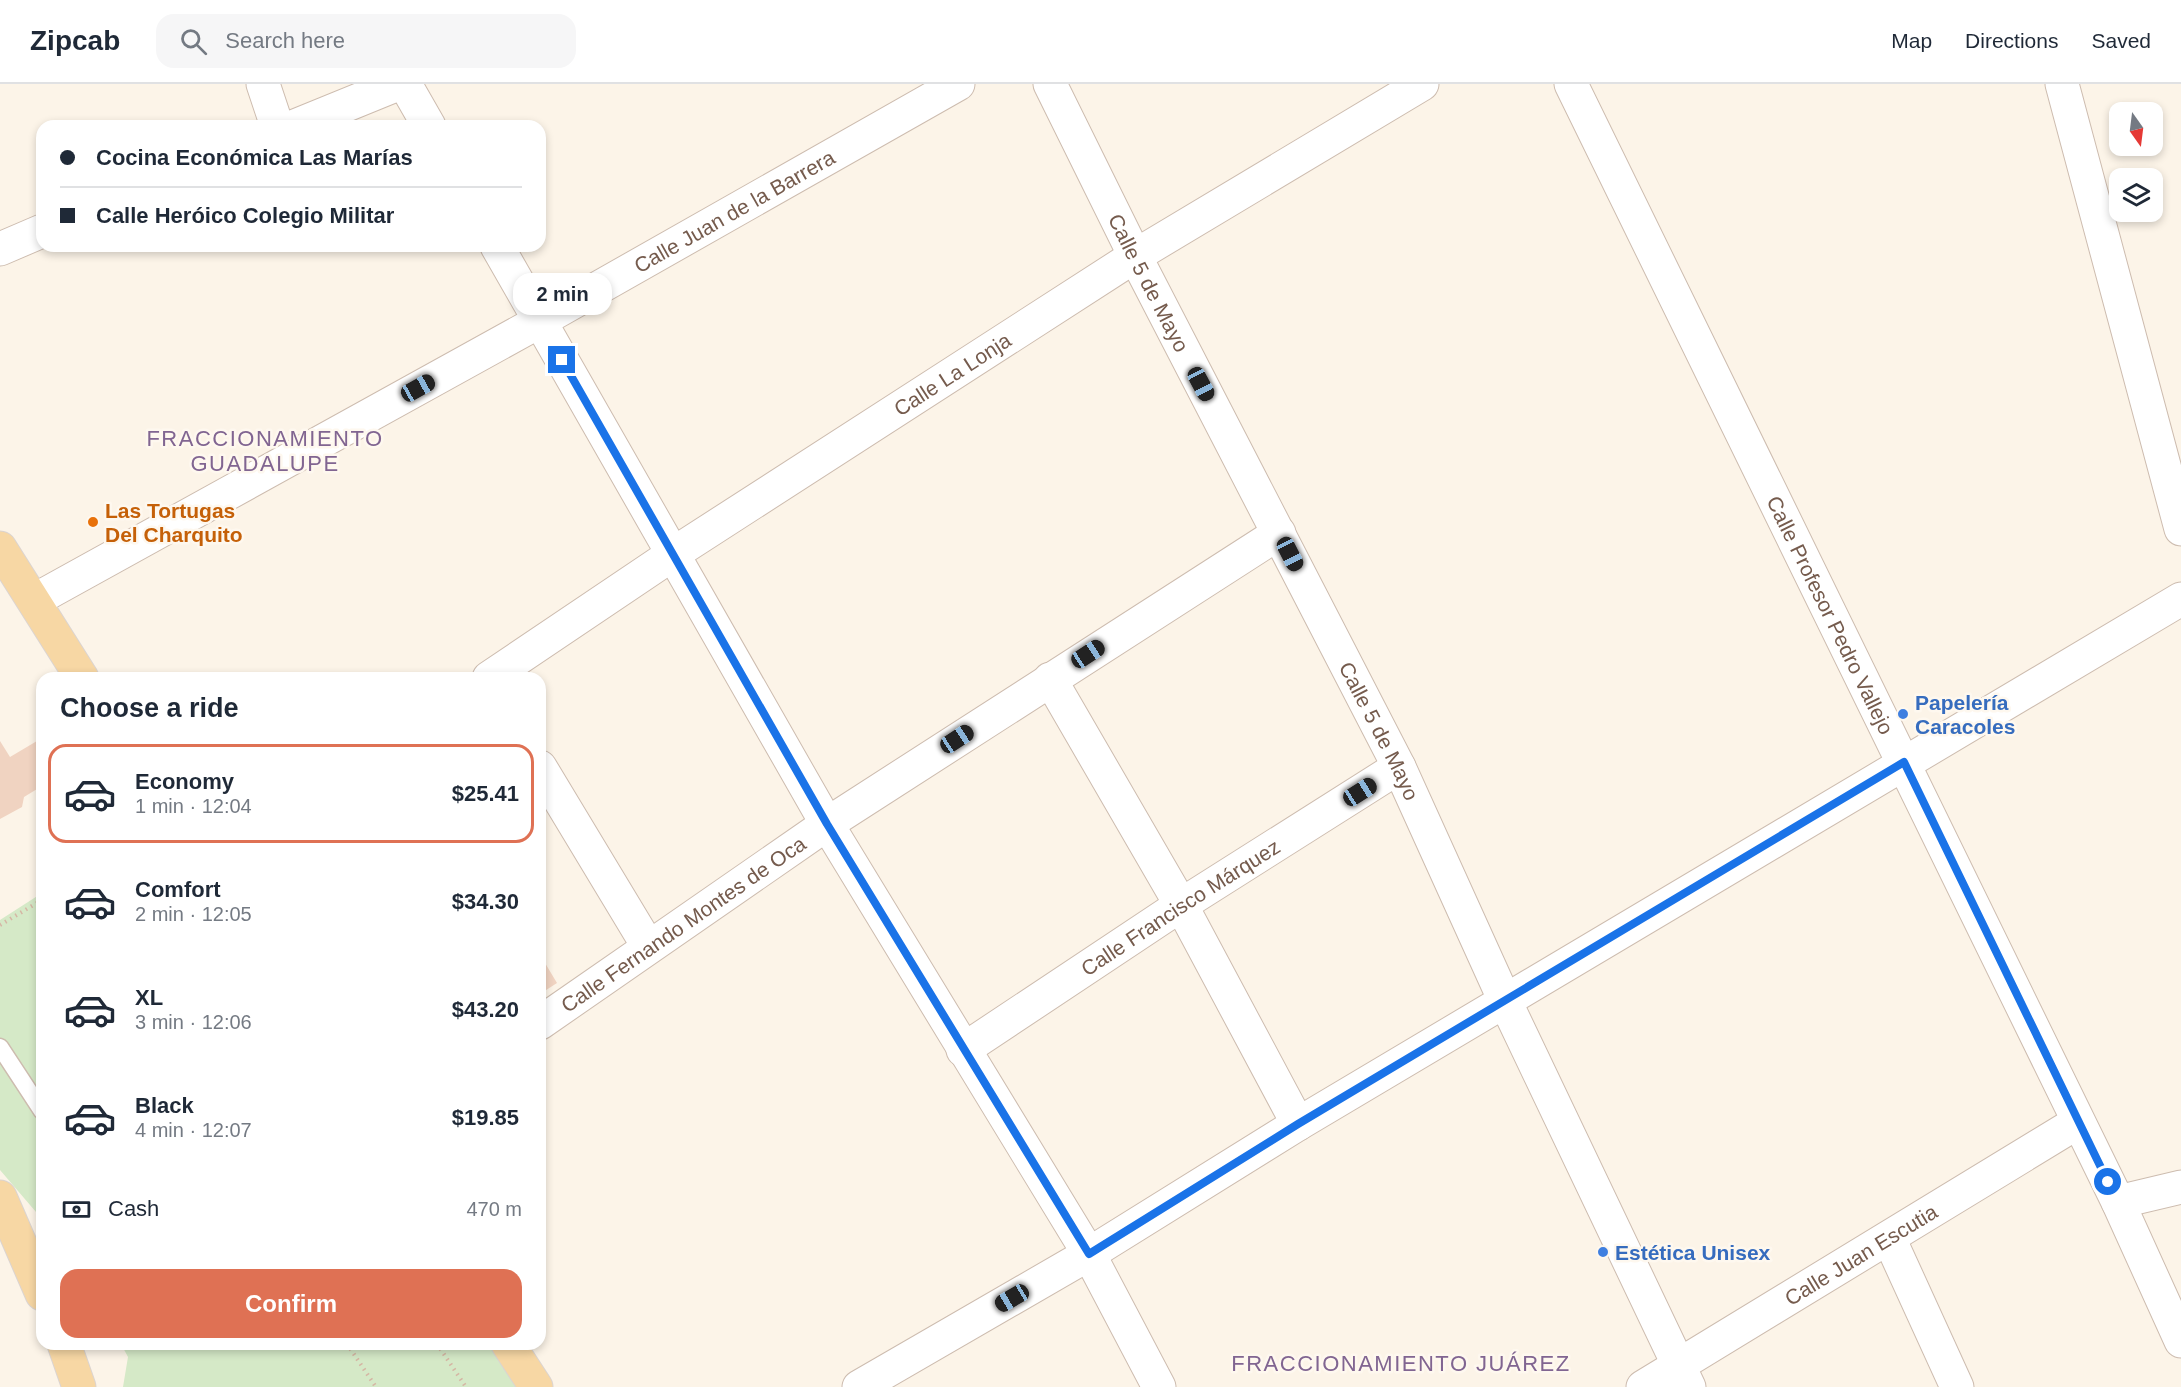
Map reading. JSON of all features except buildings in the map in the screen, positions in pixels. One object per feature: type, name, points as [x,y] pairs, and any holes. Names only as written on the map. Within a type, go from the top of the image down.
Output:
[{"type":"main road","points":[[0,548],[78,672]]},
{"type":"main road","points":[[0,1197],[36,1280]]},
{"type":"main road","points":[[66,1350],[79,1387]]},
{"type":"main road","points":[[512,1350],[536,1387]]},
{"type":"street","points":[[263,84],[275,120]]},
{"type":"street","points":[[310,120],[398,84]]},
{"type":"street","points":[[405,84],[426,120]]},
{"type":"street","name":"Calle Juan de la Barrera","points":[[35,600],[540,321],[958,84]]},
{"type":"street","name":"Calle 5 de Mayo","points":[[1050,84],[1135,256],[1399,767],[1505,1001],[1683,1376]]},
{"type":"street","name":"Calle La Lonja","points":[[498,672],[673,554],[1135,256],[1422,84]]},
{"type":"street","name":"Calle Profesor Pedro Vallejo","points":[[1570,84],[2118,1202],[2181,1341]]},
{"type":"street","points":[[2062,84],[2181,530]]},
{"type":"street","points":[[0,249],[36,234]]},
{"type":"street","points":[[500,252],[827,824],[1089,1254],[1159,1387]]},
{"type":"street","name":"Calle Fernando Montes de Oca","points":[[546,1019],[827,824],[1279,533]]},
{"type":"street","points":[[859,1387],[1089,1254],[1298,1124],[2181,599]]},
{"type":"street","points":[[1050,679],[1181,905],[1298,1124]]},
{"type":"street","name":"Calle Francisco Márquez","points":[[963,1050],[1181,905],[1399,767]]},
{"type":"street","points":[[546,777],[648,946]]},
{"type":"street","name":"Calle Juan Escutia","points":[[1643,1387],[1683,1376],[1888,1238],[2078,1122]]},
{"type":"street","points":[[2118,1202],[2181,1188]]},
{"type":"street","points":[[1888,1238],[1958,1387]]},
{"type":"lane","points":[[0,1047],[36,1103]]},
{"type":"path","points":[[0,925],[36,904]]},
{"type":"path","points":[[351,1350],[376,1387]]},
{"type":"path","points":[[441,1350],[466,1387]]},
{"type":"green space","points":[[36,897],[36,1212],[0,1170],[0,920]]},
{"type":"green space","points":[[124,1350],[504,1350],[528,1387],[123,1387],[128,1357]]},
{"type":"place","name":"Las Tortugas Del Charquito","points":[[93,522]]},
{"type":"place","name":"Papelería Caracoles","points":[[1903,714]]},
{"type":"place","name":"Estética Unisex","points":[[1603,1252]]},
{"type":"district","name":"FRACCIONAMIENTO GUADALUPE","points":[[265,450]]},
{"type":"district","name":"FRACCIONAMIENTO JUÁREZ","points":[[1401,1363]]},
{"type":"route","points":[[562,360],[827,824],[1089,1254],[1298,1124],[1904,762],[2108,1182]]}]
